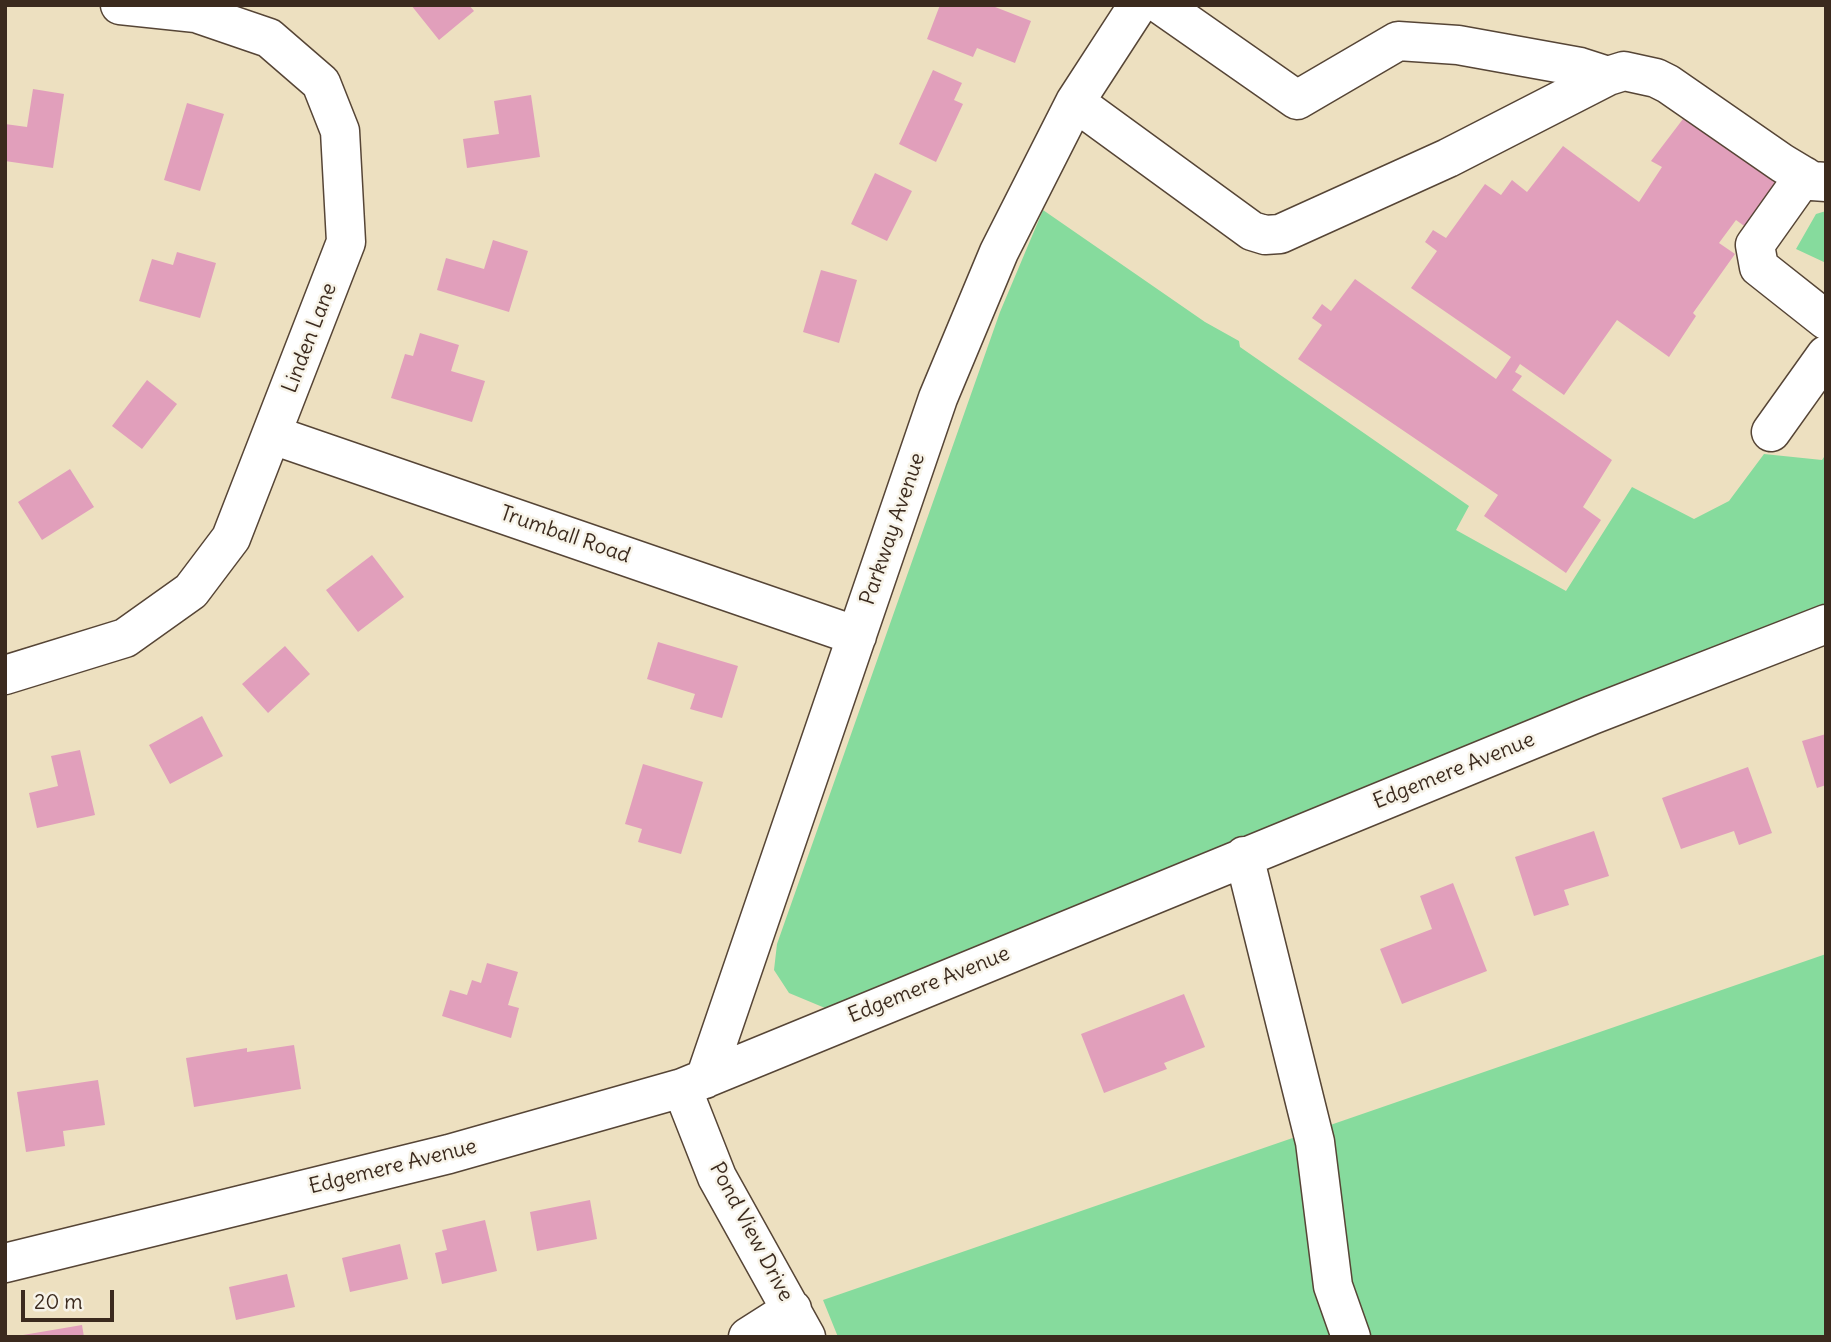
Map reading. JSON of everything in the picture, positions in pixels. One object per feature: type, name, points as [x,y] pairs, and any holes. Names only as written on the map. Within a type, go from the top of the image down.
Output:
[{"type":"street","name":"Linden Lane","points":[[5,675],[125,638],[191,591],[231,538],[346,242],[340,131],[321,83],[269,38],[196,13],[120,5]]},
{"type":"street","name":"Parkway Avenue","points":[[694,1083],[857,636],[917,457],[967,327],[999,252],[1076,102],[1138,5]]},
{"type":"street","points":[[1161,5],[1297,100],[1398,41],[1458,45],[1580,67],[1608,76]]},
{"type":"street","points":[[1076,102],[1252,231],[1272,235],[1280,234],[1448,158],[1608,76],[1624,71],[1656,78],[1815,179],[1755,245],[1759,267],[1826,320]]},
{"type":"street","points":[[1771,432],[1826,355]]},
{"type":"street","name":"Trumball Road","points":[[273,435],[857,636]]},
{"type":"street","name":"Edgemere Avenue","points":[[5,1263],[449,1154],[694,1083],[1591,715],[1826,624]]},
{"type":"street","points":[[1244,856],[1314,1142],[1333,1286],[1351,1337]]},
{"type":"street","name":"Pond View Drive","points":[[694,1083],[717,1177],[799,1323]]},
{"type":"street","points":[[748,1337],[799,1323]]},
{"type":"green space","points":[[1043,210],[1205,322],[1239,341],[1240,347],[1469,506],[1456,530],[1566,591],[1632,487],[1694,519],[1729,501],[1764,454],[1822,460],[1826,454],[1826,613],[825,1008],[789,993],[774,970],[777,944],[1000,312]]},
{"type":"green space","points":[[1826,211],[1826,263],[1796,249],[1816,214]]},
{"type":"green space","points":[[1826,954],[1826,1337],[838,1337],[823,1300]]},
{"type":"building","points":[[411,5],[469,5],[474,11],[439,40]]},
{"type":"building","points":[[940,5],[990,5],[1031,21],[1015,63],[977,48],[973,57],[927,39]]},
{"type":"building","points":[[933,70],[962,83],[954,100],[963,104],[936,162],[899,144]]},
{"type":"building","points":[[33,89],[64,94],[53,168],[5,161],[5,124],[27,127]]},
{"type":"building","points":[[531,95],[540,157],[467,168],[463,139],[499,134],[494,101]]},
{"type":"building","points":[[187,103],[224,114],[200,191],[164,180]]},
{"type":"building","points":[[1686,115],[1780,182],[1747,228],[1736,220],[1719,243],[1735,254],[1693,313],[1696,316],[1669,357],[1617,320],[1564,395],[1520,364],[1515,372],[1522,376],[1512,390],[1612,460],[1583,507],[1601,520],[1566,573],[1484,516],[1498,495],[1298,359],[1322,325],[1312,318],[1322,304],[1331,311],[1355,279],[1496,379],[1511,357],[1411,288],[1437,251],[1425,242],[1433,230],[1446,238],[1485,184],[1501,195],[1512,180],[1527,192],[1563,146],[1639,202],[1662,167],[1651,161]]},
{"type":"building","points":[[875,173],[912,191],[887,241],[851,224]]},
{"type":"building","points":[[493,240],[528,251],[509,312],[437,290],[446,258],[484,269]]},
{"type":"building","points":[[177,252],[216,263],[200,318],[139,301],[152,259],[173,265]]},
{"type":"building","points":[[821,270],[857,280],[839,343],[803,332]]},
{"type":"building","points":[[420,333],[459,345],[451,371],[485,381],[472,422],[391,398],[405,354],[413,356]]},
{"type":"building","points":[[147,380],[177,404],[142,449],[112,426]]},
{"type":"building","points":[[70,469],[94,507],[42,540],[18,502]]},
{"type":"building","points":[[372,555],[404,597],[358,632],[326,590]]},
{"type":"building","points":[[658,642],[738,666],[722,718],[690,709],[695,694],[647,679]]},
{"type":"building","points":[[285,646],[310,674],[268,713],[242,684]]},
{"type":"building","points":[[202,716],[223,756],[170,784],[149,745]]},
{"type":"building","points":[[1826,734],[1826,785],[1817,788],[1802,741]]},
{"type":"building","points":[[80,750],[95,815],[37,828],[29,793],[58,786],[51,756]]},
{"type":"building","points":[[643,764],[703,782],[681,854],[638,842],[642,829],[625,824]]},
{"type":"building","points":[[1748,767],[1772,833],[1739,845],[1734,831],[1681,849],[1662,798]]},
{"type":"building","points":[[1594,831],[1609,876],[1564,890],[1569,905],[1534,916],[1515,857]]},
{"type":"building","points":[[1453,883],[1487,971],[1402,1004],[1380,949],[1432,929],[1420,896]]},
{"type":"building","points":[[487,963],[518,972],[508,1005],[519,1008],[511,1038],[442,1016],[450,990],[467,995],[472,980],[481,983]]},
{"type":"building","points":[[1184,994],[1205,1047],[1164,1063],[1167,1069],[1104,1093],[1081,1034]]},
{"type":"building","points":[[294,1045],[301,1089],[194,1107],[186,1058],[247,1048],[247,1052]]},
{"type":"building","points":[[98,1080],[105,1125],[63,1131],[65,1146],[26,1152],[17,1092]]},
{"type":"building","points":[[590,1200],[597,1239],[537,1251],[530,1212]]},
{"type":"building","points":[[485,1220],[497,1271],[442,1284],[435,1253],[447,1250],[442,1230]]},
{"type":"building","points":[[400,1244],[408,1279],[350,1292],[342,1258]]},
{"type":"building","points":[[287,1274],[295,1307],[236,1320],[229,1287]]},
{"type":"building","points":[[82,1325],[84,1337],[23,1337],[23,1335]]}]
